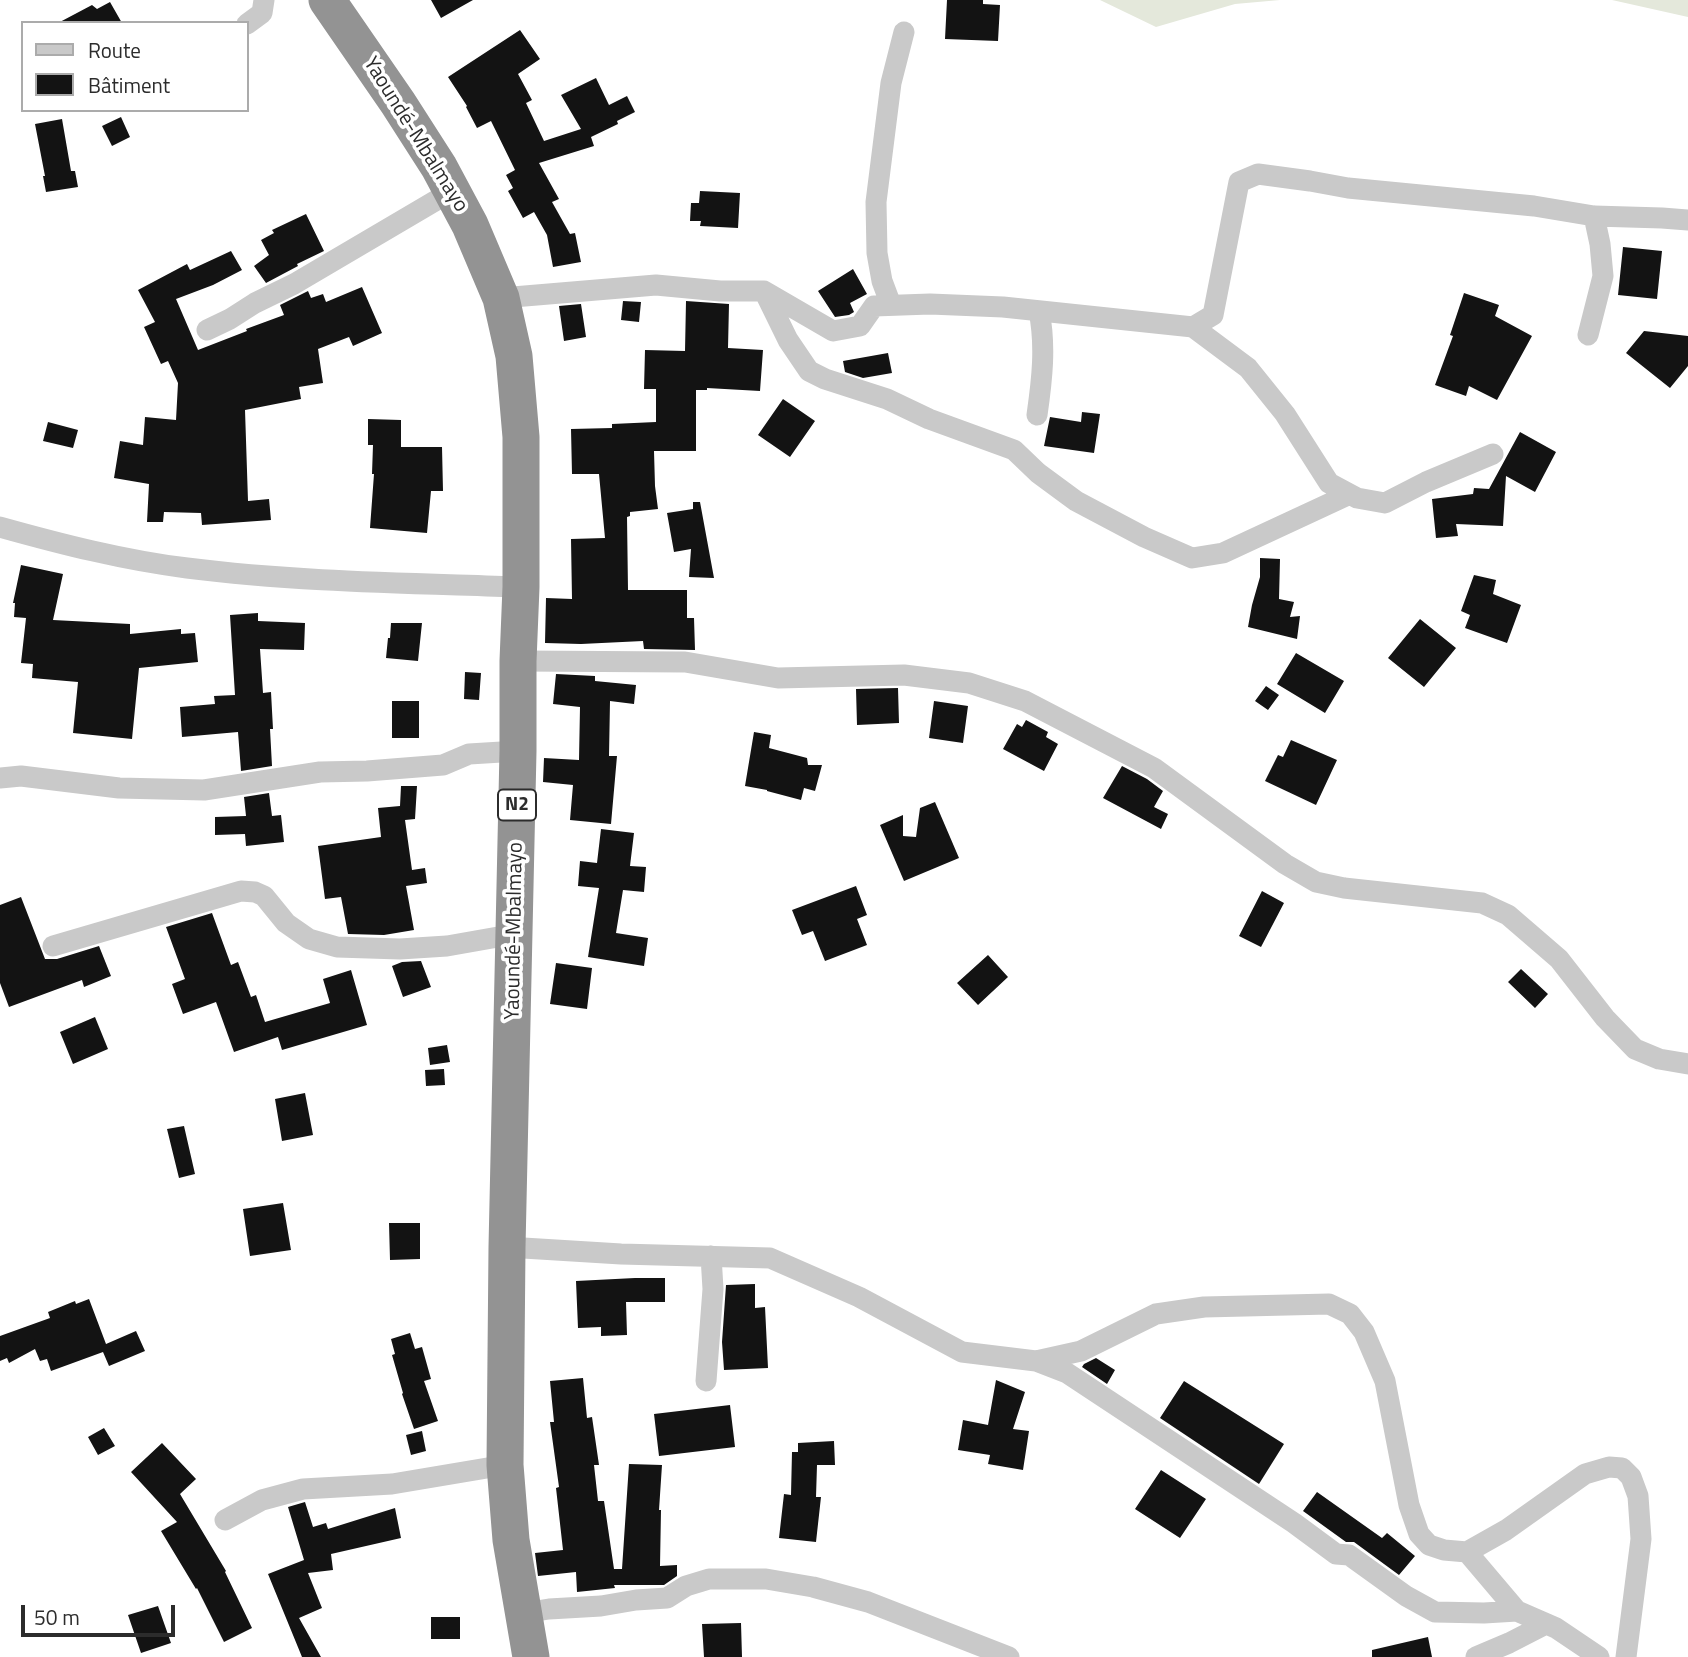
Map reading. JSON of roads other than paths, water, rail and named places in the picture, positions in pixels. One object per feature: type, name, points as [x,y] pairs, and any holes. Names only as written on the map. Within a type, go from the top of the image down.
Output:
[{"type":"highway","name":"Yaoundé-Mbalmayo","points":[[327,0],[398,103],[470,225],[500,298],[513,356],[521,437],[521,587],[517,661],[518,751],[505,1465],[511,1540],[531,1657]]},
{"type":"street","points":[[248,23],[262,13],[264,0]]},
{"type":"street","points":[[891,305],[882,281],[877,253],[876,202],[891,83],[904,32]]},
{"type":"street","points":[[1193,327],[1213,315],[1239,182],[1258,174],[1348,188],[1534,206],[1594,216],[1688,220]]},
{"type":"street","points":[[207,330],[294,284],[452,191]]},
{"type":"street","points":[[1588,335],[1603,276],[1594,216]]},
{"type":"street","points":[[500,298],[656,285],[720,292],[764,291],[833,331],[860,326],[874,306],[930,304],[1003,307],[1193,327],[1248,368],[1285,414],[1329,483],[1357,498],[1384,503],[1493,454]]},
{"type":"street","points":[[764,291],[788,340],[809,371],[1014,450],[1038,473],[1076,502],[1192,558],[1223,553],[1350,494]]},
{"type":"street","points":[[1037,415],[1043,331],[1039,311]]},
{"type":"street","points":[[0,527],[65,546],[186,568],[307,579],[521,587]]},
{"type":"street","points":[[517,661],[685,662],[778,678],[904,675],[969,683],[1025,701],[1154,768],[1285,864],[1316,882],[1344,888],[1482,903],[1508,915],[1559,959],[1605,1018],[1634,1049],[1659,1059],[1688,1063]]},
{"type":"street","points":[[0,778],[21,776],[119,788],[204,790],[320,772],[443,765],[469,754],[518,751]]},
{"type":"street","points":[[53,946],[241,891],[264,896],[286,923],[309,939],[337,947],[400,949],[447,946],[515,934]]},
{"type":"street","points":[[507,1247],[621,1254],[770,1258],[859,1297],[962,1352],[1036,1361],[1067,1373],[1294,1523],[1336,1554],[1349,1555],[1406,1596],[1435,1612],[1517,1611]]},
{"type":"street","points":[[706,1381],[713,1289],[711,1256]]},
{"type":"street","points":[[1036,1361],[1081,1351],[1156,1314],[1204,1307],[1329,1304],[1350,1314],[1364,1332],[1385,1381],[1409,1505],[1419,1534],[1429,1545],[1444,1550],[1467,1552],[1506,1530],[1585,1474],[1609,1467],[1622,1468],[1631,1477],[1638,1496],[1641,1539],[1626,1657]]},
{"type":"street","points":[[225,1520],[262,1500],[303,1489],[391,1485],[505,1465]]},
{"type":"street","points":[[1467,1552],[1517,1611],[1556,1628],[1600,1657]]},
{"type":"street","points":[[524,1613],[667,1598],[686,1586],[709,1579],[766,1579],[813,1587],[868,1602],[1009,1657]]},
{"type":"street","points":[[1476,1657],[1546,1624]]}]
